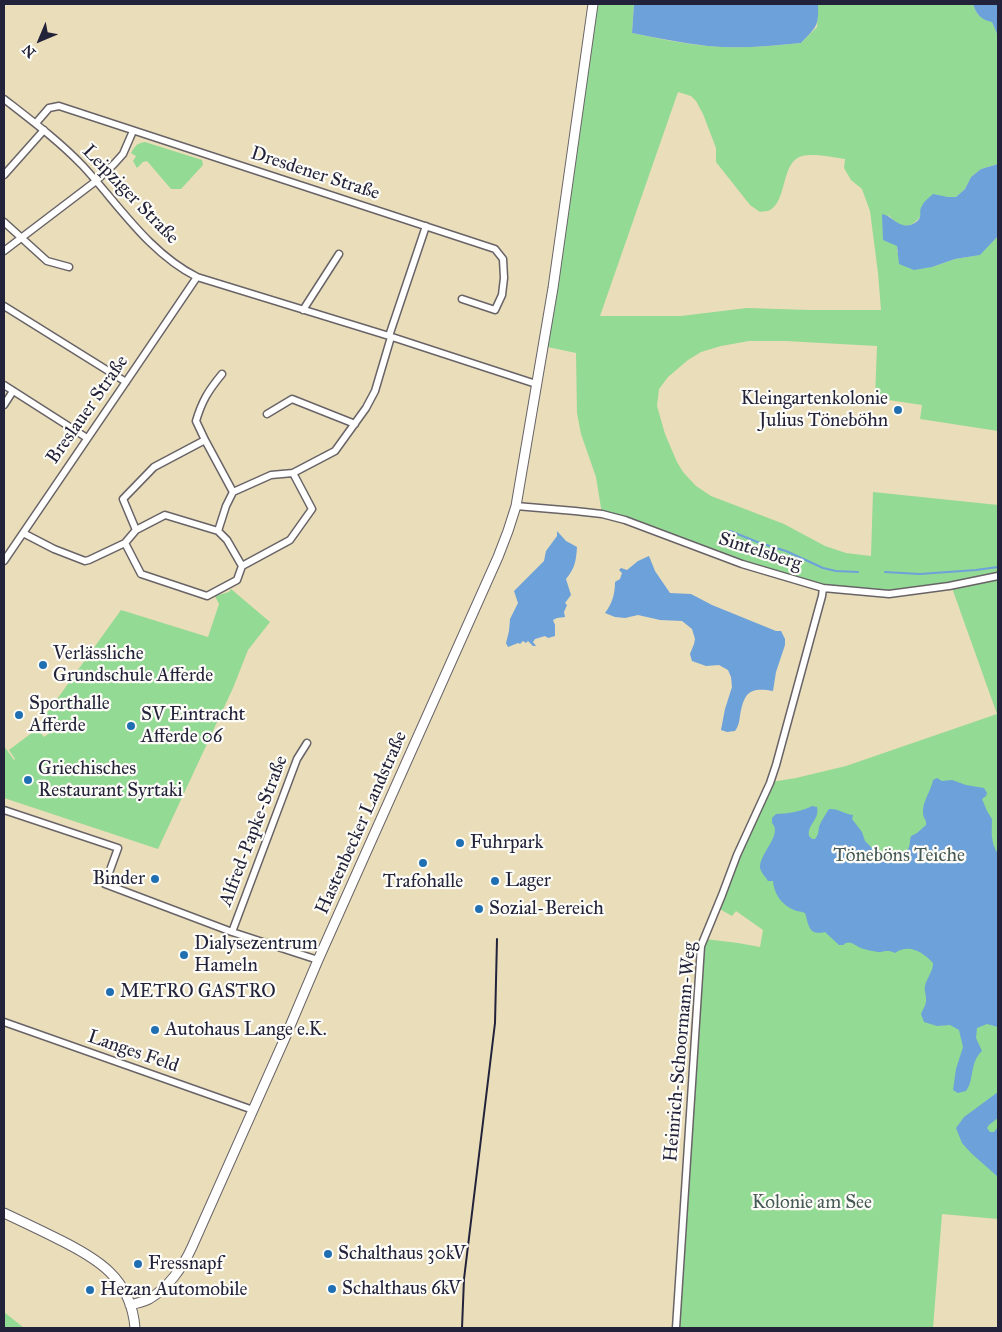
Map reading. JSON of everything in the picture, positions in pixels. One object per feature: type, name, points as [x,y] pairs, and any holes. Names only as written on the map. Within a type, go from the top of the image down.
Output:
[{"type":"main road","name":"Hastenbecker Landstraße","points":[[130,1305],[143,1302],[155,1295],[173,1277],[185,1261],[192,1247],[508,531],[516,506],[562,230],[593,4]]},
{"type":"main road","points":[[4,1213],[76,1248],[101,1263],[121,1284],[130,1305],[135,1328]]},
{"type":"street","name":"Leipziger Straße","points":[[4,99],[36,123],[82,164],[123,213],[157,248],[189,273],[536,384]]},
{"type":"street","name":"Dresdener Straße","points":[[36,123],[49,108],[59,106],[495,249],[503,259],[504,278],[502,295],[495,310],[462,299]]},
{"type":"street","points":[[4,175],[44,130]]},
{"type":"street","points":[[4,252],[96,181],[123,154],[133,131]]},
{"type":"street","points":[[4,222],[47,261],[69,267]]},
{"type":"street","points":[[218,531],[226,506],[233,492],[271,475],[293,473],[335,451],[366,408],[375,391],[390,337],[426,226]]},
{"type":"street","points":[[303,310],[339,254]]},
{"type":"street","name":"Breslauer Straße","points":[[4,561],[197,277]]},
{"type":"street","points":[[4,306],[126,382]]},
{"type":"street","points":[[222,374],[208,391],[200,406],[196,421],[233,492]]},
{"type":"street","points":[[4,386],[87,438]]},
{"type":"street","points":[[4,405],[13,391]]},
{"type":"street","points":[[267,414],[292,399],[355,424]]},
{"type":"street","points":[[136,530],[123,499],[154,467],[205,440]]},
{"type":"street","points":[[125,543],[141,574],[206,596],[237,580],[242,566],[290,540],[312,509],[293,473]]},
{"type":"street","name":"Sintelsberg","points":[[516,506],[602,514],[624,520],[742,564],[822,588],[889,594],[949,586],[998,576]]},
{"type":"street","points":[[23,533],[54,549],[85,561],[125,543],[136,530],[165,514],[218,531],[226,540],[242,566]]},
{"type":"street","name":"Heinrich-Schoormann-Weg","points":[[676,1328],[701,946],[737,855],[770,782],[822,596],[822,588]]},
{"type":"street","name":"Alfred-Papke-Straße","points":[[232,932],[297,759],[306,743]]},
{"type":"street","points":[[4,810],[118,848],[105,884],[232,932],[318,960]]},
{"type":"street","name":"Langes Feld","points":[[4,1022],[253,1110]]},
{"type":"green space","points":[[593,4],[634,4],[632,33],[720,47],[754,47],[801,43],[817,27],[818,4],[973,4],[979,16],[992,21],[998,36],[998,164],[981,169],[971,177],[965,189],[956,197],[933,195],[921,216],[912,224],[907,226],[901,225],[888,215],[897,252],[932,267],[955,259],[979,255],[998,236],[998,431],[920,419],[922,405],[875,398],[877,346],[749,341],[721,346],[701,352],[668,377],[659,389],[657,406],[665,434],[677,462],[683,472],[696,486],[711,496],[784,524],[825,546],[846,553],[871,556],[873,492],[998,505],[998,574],[931,586],[884,591],[874,588],[868,590],[822,584],[742,564],[602,514],[596,477],[581,434],[577,413],[576,353],[543,346]],"holes":[[[678,92],[691,96],[703,114],[716,148],[716,162],[750,205],[760,212],[768,211],[779,200],[790,166],[795,160],[802,156],[812,155],[845,159],[844,168],[851,180],[862,189],[870,211],[881,310],[747,308],[681,316],[600,316]]]},
{"type":"green space","points":[[145,142],[202,160],[203,165],[181,189],[171,189],[147,161],[137,168],[133,161],[136,156],[131,153],[132,151],[138,144]]},
{"type":"green space","name":"Kolonie am See","points":[[998,579],[998,1219],[942,1214],[933,1328],[677,1328],[705,939],[760,947],[763,930],[736,911],[732,916],[718,908],[771,782],[846,766],[997,714],[952,588]]},
{"type":"green space","name":"SV Eintracht Afferde 06","points":[[231,589],[270,622],[248,650],[233,688],[158,849],[4,798],[4,746],[14,760],[9,750],[37,729],[44,737],[51,732],[42,720],[121,610],[208,637],[219,604],[215,596],[229,592]]},
{"type":"green space","points":[[4,1312],[24,1328],[4,1328]]},
{"type":"water","points":[[634,4],[818,4],[818,18],[816,26],[801,43],[720,47],[679,42],[632,33]]},
{"type":"water","points":[[973,4],[998,4],[998,36],[992,22],[979,16]]},
{"type":"water","points":[[998,164],[998,236],[980,255],[955,259],[932,267],[914,270],[899,264],[897,246],[883,240],[882,214],[903,225],[913,224],[919,219],[925,201],[933,194],[956,197],[965,189],[971,177],[981,169]]},
{"type":"water","points":[[557,531],[566,541],[577,547],[574,564],[566,579],[571,595],[565,603],[567,605],[564,612],[565,617],[553,620],[555,636],[535,639],[533,642],[536,646],[533,646],[528,641],[526,643],[523,641],[520,644],[508,647],[506,643],[510,619],[518,603],[514,591],[544,561],[546,551],[557,536]]},
{"type":"water","points":[[649,556],[655,571],[670,593],[691,594],[712,605],[776,631],[781,631],[785,639],[773,691],[758,690],[749,693],[743,702],[739,724],[735,731],[727,732],[721,730],[732,687],[731,677],[728,670],[719,665],[706,666],[692,661],[690,654],[695,639],[692,629],[682,621],[660,620],[638,615],[625,618],[615,617],[605,613],[613,599],[615,582],[620,579],[622,573],[619,570],[621,568],[627,570],[638,561]]},
{"type":"water","name":"Töneböns Teiche","points":[[937,778],[942,781],[952,780],[984,788],[987,793],[982,799],[992,819],[993,841],[998,854],[998,1027],[987,1024],[977,1028],[976,1038],[982,1051],[975,1061],[969,1086],[966,1091],[958,1093],[953,1090],[956,1069],[963,1047],[959,1030],[950,1025],[937,1026],[924,1022],[921,1014],[926,1002],[925,986],[933,963],[916,950],[905,949],[895,953],[889,951],[878,952],[864,949],[848,942],[839,945],[825,932],[812,931],[805,913],[795,911],[782,902],[775,890],[773,881],[768,881],[760,869],[763,856],[775,833],[772,818],[776,814],[795,812],[812,806],[817,807],[817,815],[809,832],[809,836],[812,839],[815,839],[817,836],[820,825],[829,809],[835,809],[853,815],[852,819],[862,832],[865,841],[879,854],[884,854],[890,859],[898,859],[908,849],[911,836],[926,825],[923,809],[933,780]]},
{"type":"water","points":[[998,1092],[998,1117],[987,1128],[990,1132],[994,1132],[998,1127],[998,1177],[962,1143],[956,1128],[964,1117]]},
{"type":"waterway","points":[[730,531],[786,551],[823,568],[836,571],[858,572]]},
{"type":"waterway","points":[[885,572],[920,574],[998,567]]},
{"type":"railway","points":[[462,1328],[464,1279],[495,1023],[497,939]]},
{"type":"place","name":"Kleingartenkolonie Julius Töneböhn","points":[[898,410]]},
{"type":"place","name":"Verlässliche Grundschule Afferde","points":[[43,665]]},
{"type":"place","name":"Sporthalle Afferde","points":[[19,715]]},
{"type":"place","name":"SV Eintracht Afferde 06","points":[[131,726]]},
{"type":"place","name":"Griechisches Restaurant Syrtaki","points":[[28,780]]},
{"type":"place","name":"Fuhrpark","points":[[460,843]]},
{"type":"place","name":"Trafohalle","points":[[423,863]]},
{"type":"place","name":"Binder","points":[[155,879]]},
{"type":"place","name":"Lager","points":[[495,881]]},
{"type":"place","name":"Sozial-Bereich","points":[[479,909]]},
{"type":"place","name":"Dialysezentrum Hameln","points":[[184,955]]},
{"type":"place","name":"METRO GASTRO","points":[[110,992]]},
{"type":"place","name":"Autohaus Lange e.K.","points":[[155,1030]]},
{"type":"place","name":"Schalthaus 30kV","points":[[328,1254]]},
{"type":"place","name":"Fressnapf","points":[[138,1264]]},
{"type":"place","name":"Schalthaus 6kV","points":[[332,1289]]},
{"type":"place","name":"Hezan Automobile","points":[[90,1290]]}]
